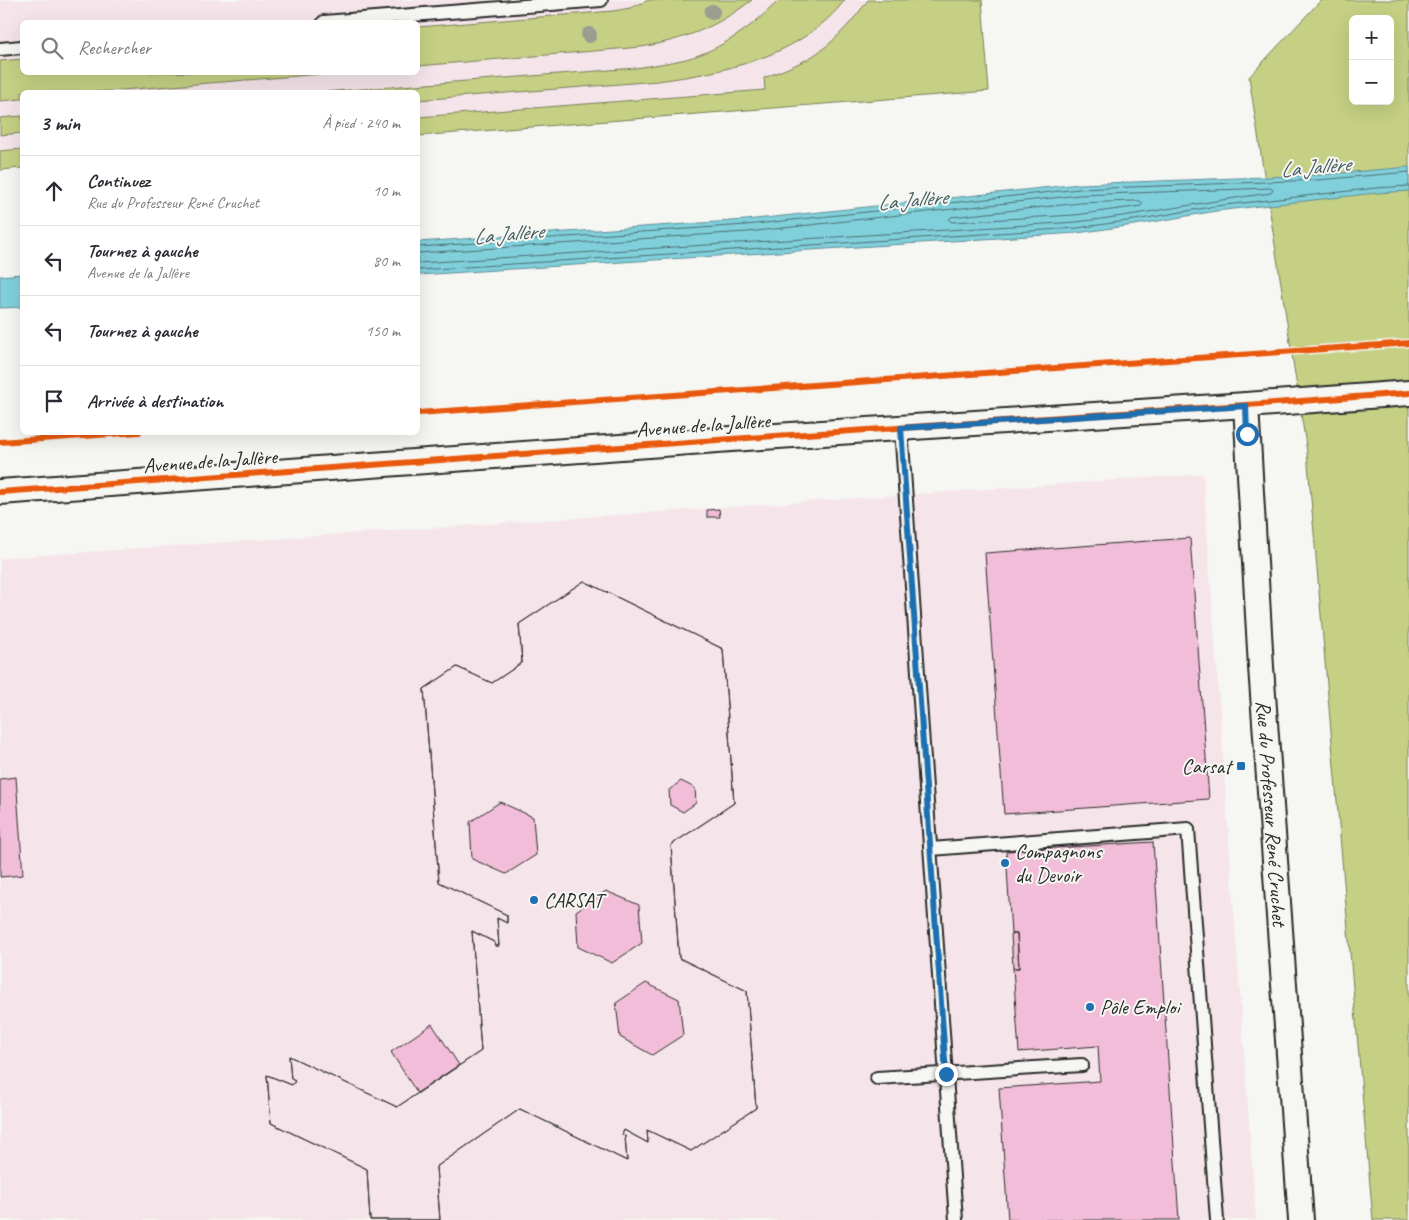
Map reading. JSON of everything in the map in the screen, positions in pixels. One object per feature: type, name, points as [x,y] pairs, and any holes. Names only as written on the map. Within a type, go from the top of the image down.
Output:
[{"type":"street","name":"Avenue de la Jallère","points":[[0,492],[731,439],[1246,406],[1409,393]]},
{"type":"street","name":"Rue du Professeur René Cruchet","points":[[1246,406],[1261,667],[1301,1220]]},
{"type":"lane","points":[[349,20],[601,0]]},
{"type":"lane","points":[[0,49],[20,47]]},
{"type":"lane","points":[[901,428],[956,1220]]},
{"type":"lane","points":[[930,849],[1188,829],[1217,1220]]},
{"type":"lane","points":[[877,1078],[1082,1065]]},
{"type":"shaded area","points":[[0,0],[982,0],[989,91],[420,136],[420,90],[20,90],[20,168],[0,170]]},
{"type":"shaded area","points":[[1203,474],[1256,1220],[0,1220],[0,558]]},
{"type":"green space","points":[[649,0],[752,0],[713,25],[672,41],[657,44],[641,47],[420,66],[420,27],[630,8]]},
{"type":"green space","points":[[779,0],[845,0],[827,19],[807,35],[784,48],[760,59],[709,73],[658,81],[420,100],[420,90],[349,90],[636,68],[680,60],[712,50],[736,36]]},
{"type":"green space","points":[[868,0],[982,0],[989,91],[420,136],[420,117],[765,90],[764,78],[800,63],[820,51],[858,13]]},
{"type":"green space","points":[[1321,0],[1409,0],[1409,1220],[1373,1220],[1307,452],[1249,77]]},
{"type":"green space","points":[[20,59],[20,75],[310,75],[121,90],[20,90],[20,99],[0,101],[0,61]]},
{"type":"green space","points":[[20,116],[20,133],[0,135],[0,118]]},
{"type":"green space","points":[[20,149],[20,168],[0,170],[0,151]]},
{"type":"water","points":[[1409,167],[1409,191],[1216,211],[1077,233],[420,275],[420,242],[746,220],[1079,184],[1318,175]]},
{"type":"water","points":[[20,274],[20,307],[0,308],[0,276]]},
{"type":"building","points":[[719,509],[720,517],[707,517],[707,510]]},
{"type":"building","points":[[1190,538],[1209,799],[1004,814],[985,553]]},
{"type":"building","name":"CARSAT","points":[[584,581],[723,649],[734,803],[671,845],[679,958],[747,991],[756,1108],[691,1151],[647,1130],[648,1143],[624,1130],[622,1135],[625,1136],[627,1161],[520,1109],[436,1167],[440,1220],[370,1220],[367,1169],[271,1123],[267,1075],[292,1085],[295,1081],[291,1079],[289,1056],[397,1107],[481,1051],[472,931],[494,942],[495,946],[499,946],[497,918],[507,923],[507,915],[439,882],[424,689],[457,667],[492,683],[513,669],[522,662],[519,624]],"holes":[[[681,781],[695,788],[696,803],[683,812],[670,805],[669,790]],[[500,802],[533,817],[536,855],[506,874],[472,859],[470,822]],[[606,891],[639,905],[642,943],[612,963],[578,947],[576,911]],[[646,983],[679,999],[683,1035],[652,1055],[620,1037],[616,1003]]]},
{"type":"building","name":"CARSAT","points":[[584,581],[723,649],[734,803],[671,845],[679,958],[747,991],[756,1108],[691,1151],[647,1130],[648,1143],[624,1130],[622,1135],[625,1136],[627,1161],[520,1109],[436,1167],[440,1220],[370,1220],[367,1169],[271,1123],[267,1075],[292,1085],[295,1081],[291,1079],[289,1056],[397,1107],[481,1051],[472,931],[494,942],[495,946],[499,946],[497,918],[507,923],[507,915],[439,882],[424,689],[457,667],[492,683],[513,669],[522,662],[519,624]]},
{"type":"building","points":[[16,777],[23,875],[0,877],[0,779]]},
{"type":"building","name":"Pôle Emploi","points":[[1153,842],[1179,1220],[1008,1220],[999,1088],[1100,1081],[1098,1046],[1019,1052],[1013,968],[1019,968],[1017,934],[1011,934],[1006,851]]},
{"type":"building","points":[[1011,934],[1017,934],[1019,968],[1013,968]]},
{"type":"building","points":[[432,1024],[459,1065],[417,1093],[391,1052]]},
{"type":"cycle path","points":[[420,413],[1409,343]]},
{"type":"cycle path","points":[[0,492],[731,439],[1409,393]]},
{"type":"cycle path","points":[[0,442],[97,435]]},
{"type":"place","name":"Carsat","points":[[1241,766]]},
{"type":"place","name":"Compagnons du Devoir","points":[[1005,863]]},
{"type":"place","name":"CARSAT","points":[[534,900]]},
{"type":"place","name":"Pôle Emploi","points":[[1090,1007]]},
{"type":"route","points":[[946,1074],[901,428],[1170,409],[1246,406],[1247,434]]},
{"type":"water label","name":"La Jallère","points":[[1315,166]]},
{"type":"water label","name":"La Jallère","points":[[912,199]]},
{"type":"water label","name":"La Jallère","points":[[508,233]]}]
